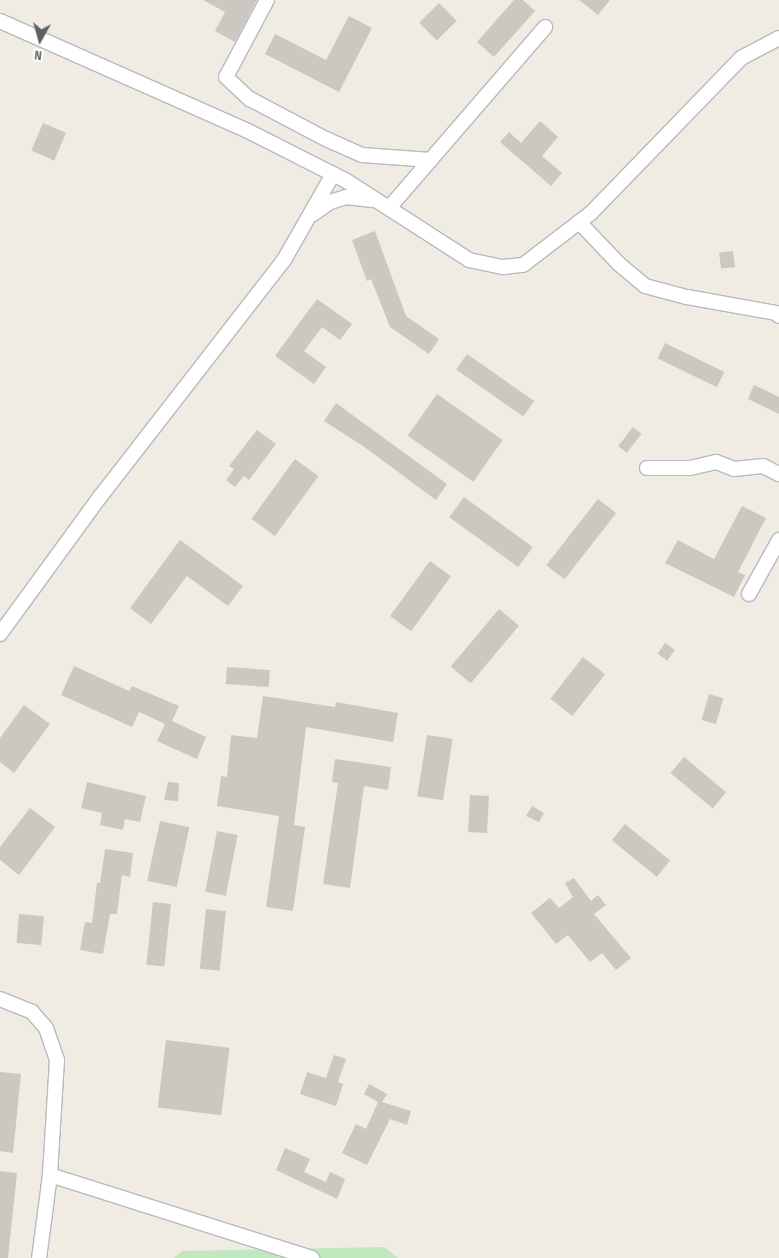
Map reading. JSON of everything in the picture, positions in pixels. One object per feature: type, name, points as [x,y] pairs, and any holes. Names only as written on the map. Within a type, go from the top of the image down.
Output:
[{"type":"street","points":[[267,0],[226,77],[250,99],[326,139],[362,155],[431,160]]},
{"type":"street","points":[[0,21],[248,130],[333,174],[469,260],[503,267],[523,265],[591,213],[741,58],[779,38]]},
{"type":"street","points":[[384,205],[431,160],[545,27]]},
{"type":"street","points":[[0,634],[100,497],[284,260],[333,174]]},
{"type":"street","points":[[305,224],[316,211],[338,200],[363,197],[384,205]]},
{"type":"street","points":[[579,222],[644,286],[687,297],[776,312],[779,316]]},
{"type":"street","points":[[647,468],[690,468],[716,462],[734,469],[763,466],[779,474]]},
{"type":"street","points":[[749,594],[779,540]]},
{"type":"street","points":[[0,999],[32,1012],[46,1028],[57,1060],[50,1175],[39,1258]]},
{"type":"street","points":[[50,1175],[312,1258]]},
{"type":"green space","points":[[384,1247],[398,1258],[174,1258],[182,1251]]},
{"type":"building","points":[[203,0],[257,0],[235,42],[215,31],[225,12]]},
{"type":"building","points":[[514,0],[523,0],[535,11],[494,57],[477,42]]},
{"type":"building","points":[[579,0],[610,0],[598,15]]},
{"type":"building","points":[[439,3],[457,21],[437,40],[419,23]]},
{"type":"building","points":[[349,16],[372,28],[339,92],[265,54],[275,34],[326,60]]},
{"type":"building","points":[[540,121],[558,137],[542,156],[562,173],[551,186],[500,142],[509,132],[521,143]]},
{"type":"building","points":[[43,123],[66,133],[54,160],[31,151]]},
{"type":"building","points":[[375,231],[406,316],[439,339],[429,354],[390,327],[371,279],[367,281],[352,240]]},
{"type":"building","points":[[733,251],[735,267],[721,269],[719,253]]},
{"type":"building","points":[[317,299],[352,324],[340,340],[322,327],[304,351],[326,367],[314,384],[275,356]]},
{"type":"building","points":[[665,343],[724,372],[717,387],[658,358]]},
{"type":"building","points":[[467,354],[534,401],[523,417],[456,370]]},
{"type":"building","points":[[754,385],[779,397],[779,414],[748,399]]},
{"type":"building","points":[[437,394],[503,440],[473,482],[408,436]]},
{"type":"building","points":[[336,403],[447,484],[436,500],[363,446],[324,421]]},
{"type":"building","points":[[633,427],[642,434],[627,453],[618,446]]},
{"type":"building","points":[[257,430],[276,444],[249,480],[244,476],[235,487],[226,480],[234,469],[229,466]]},
{"type":"building","points":[[295,459],[318,476],[275,536],[252,519]]},
{"type":"building","points":[[464,497],[533,547],[518,567],[449,517]]},
{"type":"building","points":[[598,499],[616,513],[564,579],[546,565]]},
{"type":"building","points":[[742,506],[766,518],[738,572],[745,575],[734,597],[665,563],[678,540],[714,559]]},
{"type":"building","points":[[180,540],[243,586],[228,606],[187,576],[151,624],[130,608]]},
{"type":"building","points":[[430,561],[451,576],[411,631],[390,616]]},
{"type":"building","points":[[499,609],[519,626],[471,683],[451,666]]},
{"type":"building","points":[[665,643],[675,650],[667,661],[658,654]]},
{"type":"building","points":[[583,657],[605,674],[572,716],[550,699]]},
{"type":"building","points":[[74,666],[129,691],[132,686],[179,706],[172,721],[206,737],[197,759],[157,741],[165,724],[139,712],[132,727],[61,695]]},
{"type":"building","points":[[227,667],[270,670],[269,687],[226,684]]},
{"type":"building","points":[[709,694],[723,698],[716,724],[702,720]]},
{"type":"building","points":[[263,696],[335,707],[336,702],[398,713],[393,742],[306,727],[294,825],[305,827],[293,911],[266,907],[279,816],[217,806],[221,776],[227,777],[231,735],[257,738]]},
{"type":"building","points":[[24,705],[50,724],[14,773],[0,762],[0,738]]},
{"type":"building","points":[[427,735],[453,739],[443,800],[417,796]]},
{"type":"building","points":[[684,757],[726,792],[713,808],[671,773]]},
{"type":"building","points":[[335,759],[391,767],[388,790],[364,786],[350,888],[323,884],[338,783],[332,782]]},
{"type":"building","points":[[87,782],[146,796],[140,822],[125,819],[123,830],[100,825],[102,813],[81,808]]},
{"type":"building","points":[[168,782],[179,783],[178,801],[164,800]]},
{"type":"building","points":[[470,795],[489,796],[487,833],[468,832]]},
{"type":"building","points":[[532,806],[544,813],[539,822],[526,816]]},
{"type":"building","points":[[30,808],[55,827],[19,875],[0,860],[0,847]]},
{"type":"building","points":[[160,821],[189,827],[177,887],[147,881]]},
{"type":"building","points":[[625,824],[670,861],[657,877],[612,840]]},
{"type":"building","points":[[217,831],[238,835],[226,896],[205,892]]},
{"type":"building","points":[[105,849],[133,853],[130,877],[122,875],[117,914],[110,914],[103,954],[80,950],[85,922],[92,923],[97,883],[100,883]]},
{"type":"building","points":[[574,878],[591,901],[598,895],[606,905],[594,914],[631,958],[616,970],[602,953],[590,962],[568,935],[556,944],[531,913],[550,898],[559,908],[573,897],[565,883]]},
{"type":"building","points":[[153,902],[171,904],[164,967],[146,965]]},
{"type":"building","points":[[206,909],[226,911],[220,971],[200,969]]},
{"type":"building","points":[[19,914],[44,916],[41,945],[16,943]]},
{"type":"building","points":[[166,1040],[230,1048],[221,1115],[158,1107]]},
{"type":"building","points":[[334,1055],[346,1059],[338,1082],[343,1084],[336,1106],[300,1094],[307,1072],[326,1078]]},
{"type":"building","points":[[0,1072],[21,1074],[13,1153],[0,1151]]},
{"type":"building","points":[[369,1084],[387,1094],[382,1102],[411,1111],[407,1125],[390,1119],[367,1165],[342,1153],[356,1124],[366,1129],[378,1102],[364,1094]]},
{"type":"building","points":[[285,1148],[310,1159],[304,1172],[326,1182],[330,1172],[345,1179],[337,1199],[276,1170]]},
{"type":"building","points":[[0,1171],[17,1173],[8,1258],[0,1258]]}]
